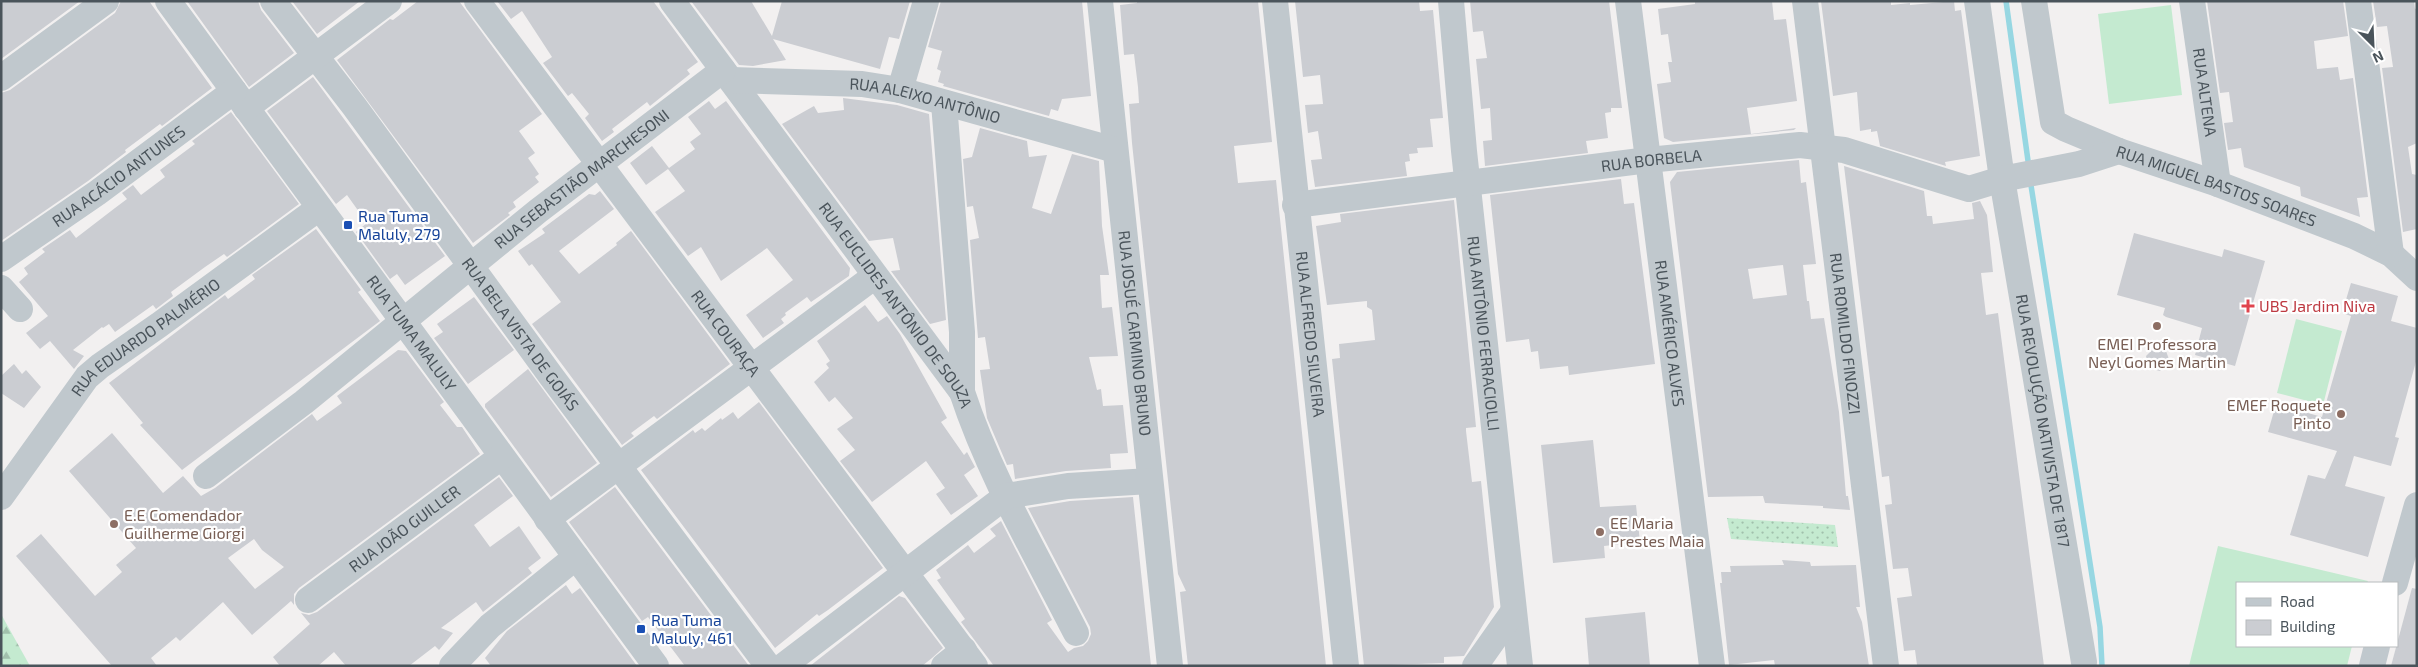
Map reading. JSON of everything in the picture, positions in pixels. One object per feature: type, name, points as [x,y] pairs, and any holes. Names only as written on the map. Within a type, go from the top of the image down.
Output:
[{"type":"street","points":[[1,78],[106,1]]},
{"type":"street","name":"RUA TUMA MALULY","points":[[168,1],[656,666]]},
{"type":"street","name":"RUA BELA VISTA DE GOIÁS","points":[[273,1],[316,56],[768,666]]},
{"type":"street","points":[[240,99],[316,56],[389,1]]},
{"type":"street","name":"RUA COURAÇA","points":[[477,1],[970,658]]},
{"type":"street","name":"RUA EUCLIDES ANTÔNIO DE SOUZA","points":[[672,1],[962,392],[976,433],[1076,633]]},
{"type":"street","points":[[900,90],[926,1]]},
{"type":"street","name":"RUA JOSUÉ CARMINO BRUNO","points":[[1100,1],[1170,666]]},
{"type":"street","name":"RUA ALFREDO SILVEIRA","points":[[1275,1],[1295,205],[1346,666]]},
{"type":"street","name":"RUA ANTÔNIO FERRACIOLLI","points":[[1451,1],[1468,184],[1520,666]]},
{"type":"street","name":"RUA AMÉRICO ALVES","points":[[1628,1],[1712,666]]},
{"type":"street","name":"RUA ROMILDO FINOZZI","points":[[1805,1],[1886,666]]},
{"type":"street","name":"RUA REVOLUÇÃO NATIVISTA DE 1817","points":[[1977,1],[2002,179],[2084,662]]},
{"type":"street","points":[[2034,1],[2053,122],[2119,151]]},
{"type":"street","name":"RUA ALTENA","points":[[2192,1],[2218,184]]},
{"type":"street","points":[[2358,1],[2391,254]]},
{"type":"street","name":"RUA SEBASTIÃO MARCHESONI","points":[[206,476],[304,402],[538,211],[600,164],[727,75]]},
{"type":"street","name":"RUA ALEIXO ANTÔNIO","points":[[727,75],[862,84],[900,90],[1115,150]]},
{"type":"street","name":"RUA ACÁCIO ANTUNES","points":[[1,259],[96,192],[240,99]]},
{"type":"street","points":[[944,102],[962,332],[962,392]]},
{"type":"street","name":"RUA BORBELA","points":[[1295,205],[1648,160],[1800,145],[1844,150],[1970,189],[2002,179]]},
{"type":"street","name":"RUA MIGUEL BASTOS SOARES","points":[[2002,179],[2079,164],[2119,151],[2218,184],[2354,236],[2391,254],[2417,278]]},
{"type":"street","name":"RUA EDUARDO PALMÉRIO","points":[[1,497],[87,377],[320,208]]},
{"type":"street","points":[[547,519],[875,276]]},
{"type":"street","points":[[1,288],[20,309]]},
{"type":"street","name":"RUA JOÃO GUILLER","points":[[308,600],[501,457]]},
{"type":"street","points":[[783,666],[1006,496],[1068,486],[1150,481]]},
{"type":"street","points":[[2395,582],[2417,506]]},
{"type":"street","points":[[452,666],[490,626],[576,557]]},
{"type":"street","points":[[1475,666],[1513,612]]},
{"type":"street","points":[[2372,666],[2377,647]]},
{"type":"street","points":[[944,666],[970,658]]},
{"type":"green space","points":[[2171,5],[2182,95],[2109,104],[2098,14]]},
{"type":"green space","points":[[2296,319],[2342,331],[2323,405],[2277,393]]},
{"type":"green space","points":[[1727,518],[1835,525],[1838,547],[1731,539]]},
{"type":"green space","points":[[2218,546],[2368,581],[2236,582],[2236,647],[2352,647],[2347,666],[2189,666]]},
{"type":"green space","points":[[1,614],[30,666],[1,666]]},
{"type":"building","points":[[1,1],[80,1],[1,59]]},
{"type":"building","points":[[121,1],[149,1],[212,88],[162,126],[160,124],[125,150],[126,152],[88,181],[1,241],[1,93],[10,90],[115,13]]},
{"type":"building","points":[[187,1],[258,1],[261,10],[294,53],[249,87]]},
{"type":"building","points":[[292,1],[360,1],[317,34]]},
{"type":"building","points":[[418,1],[459,1],[542,114],[519,131],[535,153],[528,158],[539,174],[535,177],[539,182],[513,202],[516,207],[508,213],[510,215],[473,243],[337,60],[390,19],[393,20]]},
{"type":"building","points":[[497,1],[653,1],[698,62],[687,70],[690,74],[650,106],[647,102],[612,129],[614,132],[602,141],[585,118],[589,114],[572,93],[568,96],[543,63],[552,57],[522,11],[511,19]]},
{"type":"building","points":[[691,1],[751,1],[772,36],[782,1],[910,1],[899,39],[889,37],[880,69],[773,39],[786,60],[753,66],[739,65]]},
{"type":"building","points":[[941,1],[1082,1],[1091,96],[1062,99],[1058,111],[1051,109],[1049,116],[943,86],[944,84],[938,82],[941,71],[937,69],[942,51],[928,47]]},
{"type":"building","points":[[1137,1],[1258,1],[1272,142],[1234,146],[1238,183],[1276,180],[1326,666],[1188,666],[1180,592],[1186,591],[1178,574],[1132,143],[1129,104],[1139,103],[1138,87],[1134,54],[1124,55],[1120,5],[1137,3]]},
{"type":"building","points":[[1295,1],[1419,1],[1420,11],[1433,10],[1443,118],[1430,119],[1433,147],[1417,148],[1418,153],[1409,154],[1410,161],[1405,162],[1407,176],[1315,187],[1311,160],[1322,159],[1318,131],[1308,133],[1305,105],[1323,104],[1320,75],[1303,77]]},
{"type":"building","points":[[1470,1],[1609,1],[1622,108],[1611,108],[1611,112],[1605,113],[1608,138],[1586,141],[1588,153],[1485,166],[1483,141],[1492,140],[1490,108],[1481,109],[1476,59],[1487,58],[1483,31],[1473,32]]},
{"type":"building","points":[[1695,1],[1772,1],[1774,20],[1786,19],[1797,101],[1747,108],[1751,134],[1796,128],[1794,130],[1673,142],[1664,138],[1657,84],[1671,82],[1668,62],[1672,62],[1668,34],[1661,35],[1658,9],[1695,4]]},
{"type":"building","points":[[1821,1],[1891,1],[1891,5],[1910,3],[1910,5],[1954,1],[1955,11],[1961,10],[1980,156],[1945,162],[1946,166],[1880,146],[1877,131],[1871,132],[1871,129],[1860,131],[1857,92],[1833,96]]},
{"type":"building","points":[[2207,1],[2343,1],[2348,36],[2314,41],[2317,69],[2338,67],[2340,80],[2353,78],[2368,197],[2357,198],[2360,217],[2301,196],[2300,187],[2244,167],[2241,148],[2228,150],[2224,123],[2233,122],[2229,92],[2220,93]]},
{"type":"building","points":[[2373,1],[2414,1],[2415,9],[2417,8],[2417,143],[2408,147],[2412,174],[2417,175],[2417,229],[2403,232],[2382,68],[2393,67],[2387,26],[2377,27]]},
{"type":"building","points":[[313,77],[445,256],[405,285],[397,274],[390,279],[356,232],[367,223],[347,195],[336,204],[267,111]]},
{"type":"building","points":[[843,98],[897,105],[929,114],[946,320],[930,324],[891,271],[900,270],[893,238],[869,241],[782,124],[814,106],[818,113],[844,110]]},
{"type":"building","points":[[709,101],[715,109],[726,101],[850,268],[849,276],[811,302],[807,297],[785,313],[786,315],[781,319],[784,323],[763,338],[746,315],[793,280],[767,248],[721,281],[701,247],[688,256],[655,212],[685,191],[668,169],[646,185],[630,163],[652,146],[669,168],[695,149],[690,142],[701,134],[688,117]]},
{"type":"building","points":[[231,112],[299,204],[227,257],[224,254],[205,267],[171,292],[173,296],[156,309],[153,305],[115,332],[109,324],[102,327],[73,350],[84,356],[74,369],[50,341],[40,349],[26,333],[48,316],[19,282],[28,274],[24,268],[45,252],[42,249],[70,230],[76,238],[127,199],[122,193],[133,185],[141,195],[165,177],[160,170],[195,144],[192,141]]},
{"type":"building","points":[[980,128],[1027,141],[1029,157],[1047,155],[1032,208],[1051,214],[1072,154],[1099,161],[1102,226],[1109,275],[1100,275],[1102,308],[1112,307],[1118,356],[1089,357],[1097,390],[1101,389],[1103,406],[1123,405],[1128,453],[1110,454],[1111,468],[1066,471],[1015,479],[1013,464],[1007,465],[987,418],[980,370],[990,369],[985,337],[978,338],[970,240],[979,238],[973,206],[967,207],[963,159],[972,157]]},
{"type":"building","points":[[1799,160],[1801,183],[1806,182],[1816,264],[1803,265],[1807,301],[1809,301],[1811,319],[1824,318],[1839,412],[1846,496],[1848,496],[1850,510],[1823,508],[1823,506],[1765,503],[1763,496],[1708,497],[1670,182],[1677,172]],"holes":[[[1783,265],[1787,295],[1753,299],[1748,269]]]},
{"type":"building","points":[[1844,166],[1924,191],[1927,216],[1932,216],[1933,224],[1974,219],[1972,203],[1980,201],[1987,215],[1993,272],[1981,273],[1986,315],[1998,313],[2044,666],[1917,665],[1915,650],[1904,651],[1897,598],[1912,596],[1908,568],[1893,569],[1885,505],[1892,504],[1889,476],[1882,477]]},
{"type":"building","points":[[1621,179],[1624,204],[1634,203],[1655,364],[1569,375],[1568,366],[1540,369],[1538,351],[1531,352],[1529,339],[1506,342],[1490,195]]},
{"type":"building","points":[[600,191],[614,209],[559,251],[579,274],[617,245],[616,243],[631,231],[730,364],[657,419],[654,416],[631,433],[634,436],[622,445],[532,324],[561,302],[532,264],[529,266],[518,251],[545,233],[542,229],[589,194],[595,195]]},
{"type":"building","points":[[1454,200],[1476,427],[1466,428],[1466,431],[1472,482],[1481,481],[1494,607],[1464,656],[1444,657],[1444,663],[1364,666],[1332,359],[1340,358],[1339,344],[1375,340],[1372,310],[1367,307],[1367,301],[1327,305],[1316,226],[1341,222],[1340,214]]},
{"type":"building","points":[[316,229],[361,290],[358,292],[380,321],[182,470],[140,425],[143,423],[109,383],[225,295],[228,299],[255,279],[252,275]]},
{"type":"building","points":[[2134,233],[2222,257],[2224,249],[2265,261],[2235,366],[2195,355],[2202,328],[2166,317],[2163,315],[2165,308],[2117,295]]},
{"type":"building","points":[[2351,283],[2398,296],[2391,321],[2417,328],[2417,358],[2395,437],[2399,438],[2391,466],[2354,456],[2345,486],[2385,497],[2368,557],[2290,535],[2308,475],[2325,479],[2337,451],[2268,432],[2276,404],[2322,417],[2351,316],[2342,313]]},
{"type":"building","points":[[474,297],[514,350],[468,384],[434,338],[443,332],[437,324]]},
{"type":"building","points":[[865,305],[878,322],[887,316],[900,334],[947,418],[941,422],[964,455],[967,452],[975,467],[964,475],[978,496],[951,515],[936,494],[945,488],[926,461],[872,502],[840,461],[855,450],[837,429],[853,418],[835,397],[829,402],[814,382],[829,368],[826,364],[830,361],[817,341]]},
{"type":"building","points":[[2155,347],[2166,351],[2170,362],[2160,371],[2149,368],[2146,356]]},
{"type":"building","points":[[398,350],[406,351],[444,402],[440,405],[457,427],[462,427],[480,454],[299,588],[294,594],[294,605],[291,601],[252,635],[223,602],[180,641],[176,637],[151,658],[157,666],[112,666],[16,556],[41,534],[95,596],[122,572],[116,565],[136,548],[69,471],[112,433],[163,493],[183,476],[201,496],[215,488],[312,414],[317,421],[342,403],[337,396]],"holes":[[[254,539],[262,550],[284,567],[255,589],[228,558]]]},
{"type":"building","points":[[14,364],[22,374],[26,370],[41,387],[24,408],[1,393],[1,376]]},
{"type":"building","points":[[528,369],[597,463],[551,497],[485,407],[485,404]]},
{"type":"building","points":[[759,402],[883,568],[828,610],[819,616],[817,614],[775,648],[641,470],[693,430],[695,433],[702,428],[705,431],[721,418],[722,420],[733,412],[738,419]]},
{"type":"building","points":[[1593,440],[1600,507],[1636,505],[1640,542],[1604,546],[1605,558],[1553,563],[1541,445]]},
{"type":"building","points":[[499,477],[513,496],[474,525],[490,547],[519,526],[541,558],[528,568],[532,573],[483,612],[476,602],[441,628],[453,633],[439,650],[435,646],[409,666],[346,666],[334,652],[318,666],[280,666],[273,657],[310,624],[301,613],[309,615],[317,612]]},
{"type":"building","points":[[615,487],[749,666],[685,666],[648,617],[642,621],[569,522]]},
{"type":"building","points":[[1133,497],[1151,666],[994,666],[961,622],[965,619],[937,580],[941,578],[936,570],[968,545],[974,553],[996,536],[990,529],[1001,521],[1052,620],[1047,623],[1068,652],[1083,646],[1088,641],[1091,634],[1090,627],[1028,508],[1070,501]]},
{"type":"building","points":[[1782,560],[1810,562],[1811,566],[1856,565],[1860,607],[1856,607],[1862,622],[1869,666],[1775,666],[1774,660],[1729,665],[1720,583],[1722,583],[1721,572],[1731,572],[1730,566],[1784,565]]},
{"type":"building","points":[[566,585],[572,594],[580,588],[637,666],[491,666],[485,658],[507,631]]},
{"type":"building","points":[[2412,588],[2417,589],[2417,666],[2391,666],[2396,647],[2398,647],[2398,640]]},
{"type":"building","points":[[899,596],[905,598],[943,648],[922,666],[810,666]]},
{"type":"building","points":[[1645,612],[1650,666],[1589,666],[1585,618]]},
{"type":"waterway","points":[[2006,1],[2029,168]]},
{"type":"waterway","points":[[2030,179],[2100,627],[2102,666]]},
{"type":"place","name":"Rua Tuma Maluly, 279","points":[[348,225]]},
{"type":"place","name":"UBS Jardim Niva","points":[[2248,306]]},
{"type":"place","name":"EMEI Professora Neyl Gomes Martin","points":[[2157,326]]},
{"type":"place","name":"EMEF Roquete Pinto","points":[[2341,414]]},
{"type":"place","name":"E.E Comendador Guilherme Giorgi","points":[[114,524]]},
{"type":"place","name":"EE Maria Prestes Maia","points":[[1600,532]]},
{"type":"place","name":"Rua Tuma Maluly, 461","points":[[641,629]]}]
